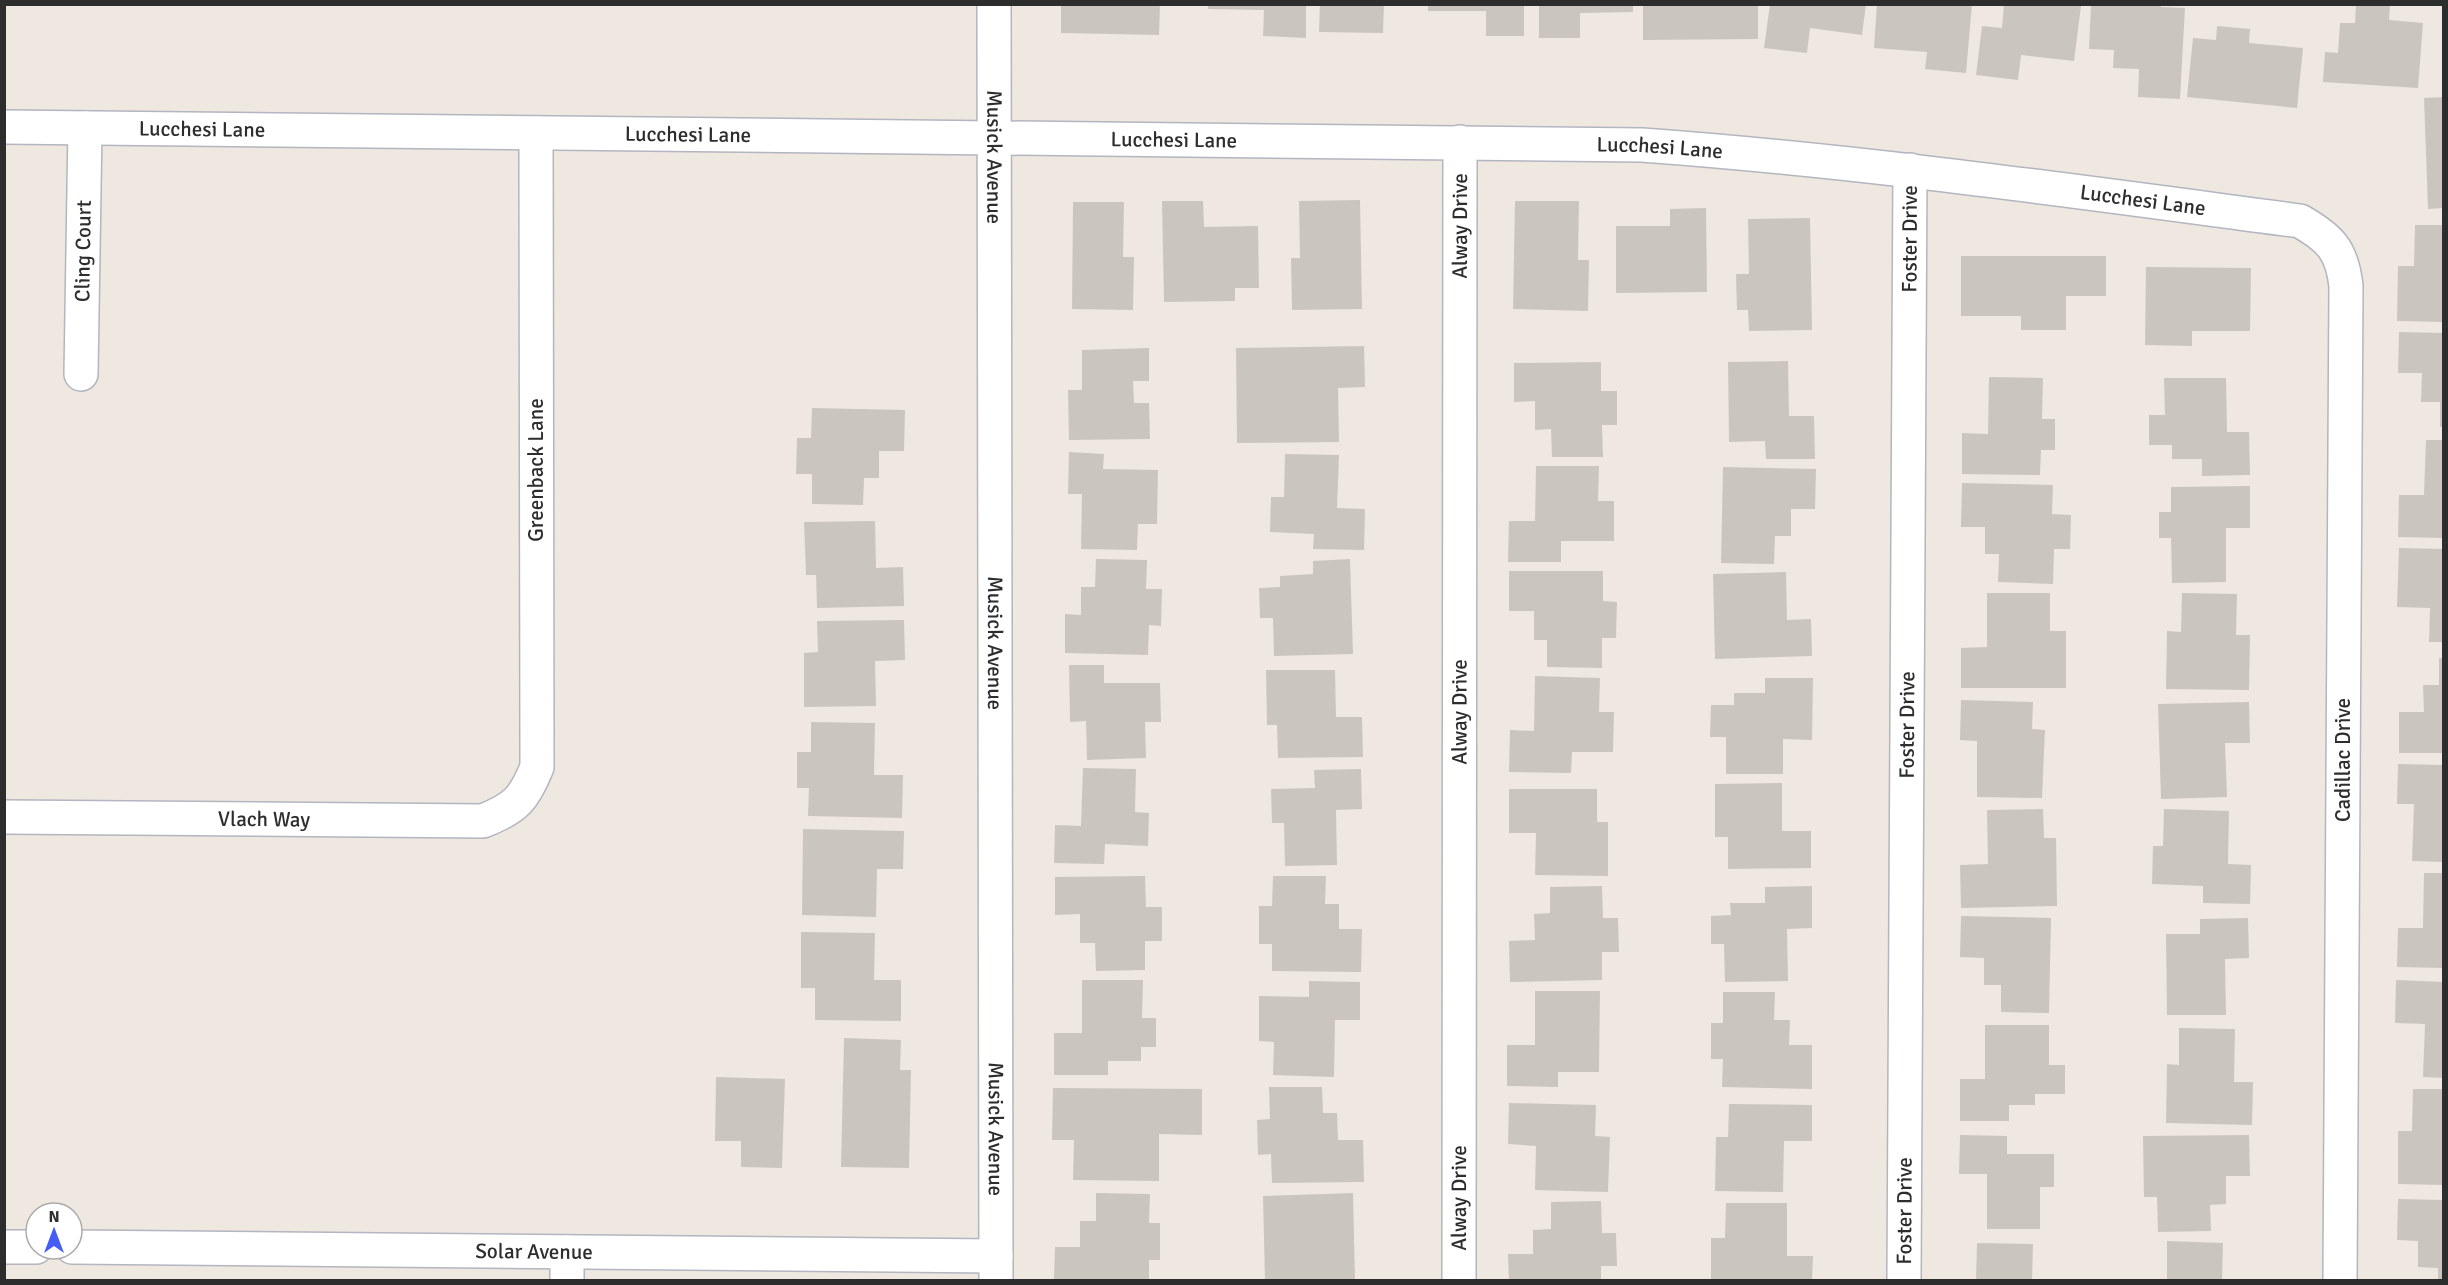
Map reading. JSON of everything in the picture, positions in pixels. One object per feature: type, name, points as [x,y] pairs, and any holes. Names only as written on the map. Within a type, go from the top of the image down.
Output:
[{"type":"street","name":"Musick Avenue","points":[[994,4],[996,1268]]},
{"type":"street","name":"Lucchesi Lane","points":[[4,127],[1642,145],[1752,153],[1910,170],[2300,220],[2322,233],[2331,242]]},
{"type":"street","name":"Cling Court","points":[[81,374],[85,128]]},
{"type":"street","name":"Greenback Lane","points":[[519,802],[527,791],[537,767],[536,133]]},
{"type":"street","name":"Alway Drive","points":[[1459,1281],[1460,142]]},
{"type":"street","name":"Foster Drive","points":[[1904,1281],[1910,170]]},
{"type":"street","name":"Cadillac Drive","points":[[2331,242],[2343,264],[2346,286],[2340,1281]]},
{"type":"street","name":"Vlach Way","points":[[4,817],[483,821],[504,813],[519,802]]},
{"type":"street","points":[[4,1247],[24,1247]]},
{"type":"street","name":"Solar Avenue","points":[[84,1248],[567,1266],[996,1268]]},
{"type":"building","points":[[1061,4],[1160,4],[1159,35],[1061,33]]},
{"type":"building","points":[[1208,4],[1306,4],[1306,38],[1263,36],[1264,10],[1208,9]]},
{"type":"building","points":[[1320,4],[1384,4],[1383,33],[1319,32]]},
{"type":"building","points":[[1428,4],[1524,4],[1524,36],[1486,36],[1486,11],[1428,11]]},
{"type":"building","points":[[1539,4],[1633,4],[1633,12],[1580,13],[1580,38],[1539,38]]},
{"type":"building","points":[[1643,4],[1758,4],[1758,39],[1643,40]]},
{"type":"building","points":[[1770,4],[1866,4],[1862,35],[1810,28],[1807,53],[1764,48]]},
{"type":"building","points":[[1877,4],[1972,4],[1966,73],[1925,69],[1927,52],[1874,48]]},
{"type":"building","points":[[2004,4],[2081,6],[2074,61],[2021,55],[2018,80],[1976,75],[1982,26],[2002,28]]},
{"type":"building","points":[[2091,4],[2162,4],[2161,7],[2185,8],[2180,99],[2138,97],[2139,69],[2113,68],[2114,50],[2089,49]]},
{"type":"building","points":[[2356,4],[2390,4],[2389,20],[2423,23],[2418,88],[2323,82],[2325,52],[2338,53],[2340,23],[2355,23]]},
{"type":"building","points":[[2217,26],[2250,29],[2249,43],[2303,48],[2297,108],[2187,97],[2193,38],[2216,40]]},
{"type":"building","points":[[2444,97],[2444,208],[2428,209],[2424,98]]},
{"type":"building","points":[[1360,200],[1362,309],[1292,310],[1291,258],[1300,258],[1299,201]]},
{"type":"building","points":[[1162,201],[1203,201],[1204,227],[1258,226],[1259,288],[1235,288],[1235,301],[1164,302]]},
{"type":"building","points":[[1515,201],[1579,201],[1578,260],[1589,260],[1588,311],[1513,309]]},
{"type":"building","points":[[1073,202],[1124,202],[1123,257],[1134,257],[1133,310],[1072,309]]},
{"type":"building","points":[[1706,208],[1707,292],[1616,293],[1616,226],[1670,226],[1670,209]]},
{"type":"building","points":[[1810,218],[1812,330],[1749,331],[1748,310],[1737,310],[1736,274],[1749,274],[1748,219]]},
{"type":"building","points":[[2415,225],[2444,225],[2444,322],[2397,321],[2398,266],[2414,266]]},
{"type":"building","points":[[1961,256],[2106,256],[2106,296],[2066,296],[2066,330],[2021,330],[2021,316],[1961,316]]},
{"type":"building","points":[[2146,267],[2251,268],[2250,331],[2192,331],[2192,346],[2145,345]]},
{"type":"building","points":[[2399,332],[2444,333],[2444,427],[2440,427],[2440,402],[2421,402],[2422,373],[2398,373]]},
{"type":"building","points":[[1364,346],[1365,387],[1338,388],[1339,442],[1237,443],[1236,348]]},
{"type":"building","points":[[1149,348],[1149,381],[1133,381],[1134,403],[1149,403],[1150,439],[1069,440],[1068,390],[1082,390],[1082,350]]},
{"type":"building","points":[[1788,361],[1789,416],[1814,416],[1815,459],[1766,459],[1765,441],[1729,442],[1728,362]]},
{"type":"building","points":[[1601,362],[1601,391],[1617,391],[1617,425],[1602,425],[1603,457],[1552,457],[1551,429],[1535,430],[1535,401],[1514,402],[1514,363]]},
{"type":"building","points":[[1989,377],[2043,378],[2042,419],[2055,419],[2055,450],[2041,450],[2040,475],[1962,474],[1962,433],[1988,434]]},
{"type":"building","points":[[2164,378],[2226,378],[2227,432],[2249,432],[2250,475],[2202,476],[2202,459],[2172,459],[2172,445],[2149,445],[2149,415],[2165,415]]},
{"type":"building","points":[[812,408],[905,410],[904,451],[879,451],[879,478],[864,478],[863,505],[812,504],[812,474],[796,474],[797,438],[811,438]]},
{"type":"building","points":[[2426,440],[2444,440],[2444,538],[2398,537],[2399,495],[2424,495]]},
{"type":"building","points":[[1069,452],[1104,454],[1103,469],[1158,470],[1157,524],[1138,524],[1137,550],[1081,549],[1082,494],[1068,494]]},
{"type":"building","points":[[1285,454],[1339,455],[1337,508],[1365,509],[1364,550],[1313,549],[1314,534],[1270,532],[1271,497],[1284,497]]},
{"type":"building","points":[[1536,466],[1599,466],[1598,501],[1614,501],[1614,541],[1561,541],[1561,562],[1508,562],[1509,521],[1535,521]]},
{"type":"building","points":[[1723,467],[1816,469],[1815,509],[1791,509],[1791,536],[1775,536],[1774,564],[1721,563]]},
{"type":"building","points":[[1962,483],[2053,485],[2052,514],[2071,515],[2070,549],[2054,549],[2053,584],[1998,582],[1999,554],[1985,554],[1985,527],[1961,527]]},
{"type":"building","points":[[2250,486],[2250,528],[2226,528],[2226,582],[2172,583],[2171,538],[2159,538],[2159,512],[2171,512],[2171,487]]},
{"type":"building","points":[[875,521],[876,568],[903,567],[904,606],[817,608],[816,575],[806,575],[804,522]]},
{"type":"building","points":[[2399,548],[2444,549],[2444,642],[2429,642],[2430,608],[2397,607]]},
{"type":"building","points":[[1096,559],[1147,560],[1146,589],[1162,589],[1161,626],[1149,625],[1148,655],[1065,653],[1065,614],[1081,615],[1081,587],[1095,587]]},
{"type":"building","points":[[1350,559],[1353,654],[1274,656],[1273,618],[1260,618],[1259,588],[1280,587],[1280,576],[1313,574],[1313,561]]},
{"type":"building","points":[[1509,571],[1603,571],[1603,601],[1617,602],[1616,638],[1602,638],[1602,668],[1547,667],[1547,640],[1534,640],[1534,611],[1509,611]]},
{"type":"building","points":[[1786,572],[1787,620],[1811,619],[1812,656],[1715,659],[1713,574]]},
{"type":"building","points":[[1987,593],[2050,593],[2050,631],[2066,631],[2066,688],[1961,688],[1961,648],[1987,647]]},
{"type":"building","points":[[2182,593],[2237,594],[2236,635],[2250,635],[2249,690],[2166,689],[2167,631],[2181,632]]},
{"type":"building","points":[[904,620],[905,660],[875,661],[876,706],[804,707],[804,653],[818,652],[817,621]]},
{"type":"building","points":[[2439,658],[2444,658],[2444,753],[2399,753],[2399,712],[2424,712],[2423,685],[2439,685]]},
{"type":"building","points":[[1069,665],[1104,665],[1104,683],[1160,683],[1161,722],[1145,722],[1146,758],[1087,760],[1086,721],[1070,722]]},
{"type":"building","points":[[1266,670],[1335,670],[1336,717],[1362,717],[1363,757],[1278,758],[1277,725],[1267,725]]},
{"type":"building","points":[[1535,676],[1600,678],[1599,712],[1614,712],[1613,752],[1572,752],[1571,773],[1509,772],[1510,730],[1534,731]]},
{"type":"building","points":[[1765,678],[1813,678],[1812,740],[1783,739],[1783,774],[1726,774],[1726,737],[1710,737],[1711,705],[1734,705],[1734,693],[1765,693]]},
{"type":"building","points":[[1961,700],[2033,702],[2032,729],[2045,730],[2042,798],[1977,797],[1977,741],[1960,740]]},
{"type":"building","points":[[2249,702],[2250,743],[2225,743],[2227,797],[2161,799],[2158,704]]},
{"type":"building","points":[[811,722],[875,723],[874,775],[903,775],[902,818],[808,816],[809,788],[797,788],[797,752],[811,752]]},
{"type":"building","points":[[2398,764],[2444,765],[2444,862],[2412,861],[2414,804],[2397,804]]},
{"type":"building","points":[[1083,768],[1136,769],[1135,812],[1149,813],[1148,846],[1105,844],[1104,864],[1054,863],[1055,825],[1081,826]]},
{"type":"building","points":[[1361,769],[1362,809],[1336,810],[1337,865],[1285,866],[1284,823],[1272,823],[1271,789],[1315,788],[1314,770]]},
{"type":"building","points":[[1782,783],[1782,831],[1811,831],[1811,868],[1728,869],[1728,837],[1715,837],[1715,784]]},
{"type":"building","points":[[1509,789],[1597,789],[1597,822],[1608,822],[1608,876],[1535,875],[1536,833],[1509,833]]},
{"type":"building","points":[[2043,809],[2044,838],[2056,838],[2057,906],[1961,908],[1960,865],[1988,864],[1987,810]]},
{"type":"building","points":[[2164,809],[2229,811],[2228,864],[2251,865],[2250,904],[2203,903],[2203,886],[2152,884],[2153,846],[2163,846]]},
{"type":"building","points":[[803,829],[904,831],[903,869],[877,869],[876,917],[802,915]]},
{"type":"building","points":[[2424,873],[2444,873],[2444,968],[2397,967],[2398,928],[2423,928]]},
{"type":"building","points":[[1145,876],[1146,907],[1162,907],[1162,941],[1145,941],[1145,970],[1096,971],[1095,943],[1080,943],[1080,914],[1055,915],[1055,877]]},
{"type":"building","points":[[1273,876],[1326,876],[1325,904],[1339,904],[1339,929],[1362,929],[1361,972],[1272,971],[1272,944],[1259,944],[1259,906],[1272,906]]},
{"type":"building","points":[[1602,886],[1603,918],[1618,918],[1619,952],[1602,952],[1602,980],[1510,982],[1509,941],[1535,940],[1534,914],[1550,913],[1550,887]]},
{"type":"building","points":[[1812,886],[1812,928],[1787,929],[1788,981],[1725,982],[1724,944],[1711,944],[1711,916],[1731,915],[1730,903],[1765,903],[1765,887]]},
{"type":"building","points":[[1961,916],[2051,918],[2049,1013],[2001,1012],[2001,985],[1984,985],[1984,958],[1960,957]]},
{"type":"building","points":[[2248,918],[2249,958],[2225,959],[2226,1015],[2167,1015],[2166,934],[2200,934],[2200,919]]},
{"type":"building","points":[[801,932],[875,933],[874,980],[901,980],[901,1021],[815,1020],[815,988],[801,988]]},
{"type":"building","points":[[1082,980],[1143,980],[1142,1018],[1156,1018],[1156,1047],[1141,1047],[1141,1061],[1108,1061],[1108,1075],[1054,1075],[1054,1033],[1082,1033]]},
{"type":"building","points":[[2396,980],[2444,982],[2444,1078],[2423,1077],[2425,1024],[2395,1023]]},
{"type":"building","points":[[1309,981],[1360,982],[1360,1020],[1335,1020],[1334,1077],[1273,1075],[1274,1042],[1259,1041],[1259,996],[1309,997]]},
{"type":"building","points":[[1535,991],[1600,991],[1599,1072],[1558,1072],[1558,1087],[1507,1086],[1507,1045],[1535,1045]]},
{"type":"building","points":[[1723,992],[1775,992],[1774,1020],[1790,1020],[1789,1045],[1812,1045],[1812,1089],[1722,1087],[1723,1059],[1711,1059],[1711,1023],[1723,1023]]},
{"type":"building","points":[[1985,1025],[2049,1025],[2049,1065],[2065,1065],[2065,1094],[2035,1094],[2035,1105],[2009,1105],[2009,1121],[1960,1121],[1960,1079],[1985,1079]]},
{"type":"building","points":[[2179,1028],[2235,1029],[2234,1082],[2253,1082],[2252,1125],[2166,1123],[2167,1064],[2179,1065]]},
{"type":"building","points":[[844,1038],[901,1040],[900,1070],[911,1070],[909,1168],[841,1167]]},
{"type":"building","points":[[716,1077],[785,1079],[782,1168],[741,1167],[741,1141],[715,1141]]},
{"type":"building","points":[[1269,1087],[1322,1087],[1323,1113],[1337,1113],[1338,1140],[1363,1140],[1364,1182],[1272,1183],[1271,1154],[1258,1155],[1257,1120],[1270,1119]]},
{"type":"building","points":[[1053,1088],[1202,1089],[1202,1135],[1159,1134],[1159,1181],[1073,1180],[1074,1140],[1052,1140]]},
{"type":"building","points":[[2413,1089],[2444,1089],[2444,1185],[2398,1184],[2398,1131],[2412,1131]]},
{"type":"building","points":[[1509,1103],[1596,1105],[1595,1136],[1610,1137],[1608,1192],[1535,1190],[1536,1146],[1508,1144]]},
{"type":"building","points":[[1729,1104],[1812,1105],[1812,1141],[1784,1141],[1783,1192],[1715,1191],[1716,1137],[1728,1137]]},
{"type":"building","points":[[1960,1135],[2007,1136],[2007,1154],[2054,1154],[2054,1187],[2040,1187],[2040,1229],[1987,1229],[1987,1174],[1959,1174]]},
{"type":"building","points":[[2249,1135],[2250,1176],[2226,1176],[2226,1204],[2210,1205],[2211,1231],[2158,1232],[2157,1197],[2144,1197],[2143,1136]]},
{"type":"building","points":[[1096,1193],[1150,1194],[1149,1223],[1160,1223],[1160,1260],[1149,1260],[1149,1280],[1054,1280],[1055,1247],[1080,1247],[1080,1221],[1096,1221]]},
{"type":"building","points":[[1353,1193],[1355,1280],[1265,1280],[1263,1196]]},
{"type":"building","points":[[2398,1199],[2444,1200],[2444,1280],[2438,1280],[2438,1268],[2418,1267],[2418,1241],[2397,1240]]},
{"type":"building","points":[[1601,1201],[1602,1233],[1616,1233],[1617,1266],[1601,1266],[1601,1280],[1509,1280],[1508,1254],[1533,1254],[1533,1230],[1551,1229],[1551,1202]]},
{"type":"building","points":[[1726,1203],[1787,1203],[1787,1256],[1813,1256],[1812,1280],[1711,1280],[1711,1238],[1725,1238]]},
{"type":"building","points":[[2167,1241],[2223,1243],[2222,1280],[2167,1280]]},
{"type":"building","points":[[1977,1243],[2033,1244],[2032,1280],[1976,1280]]}]
